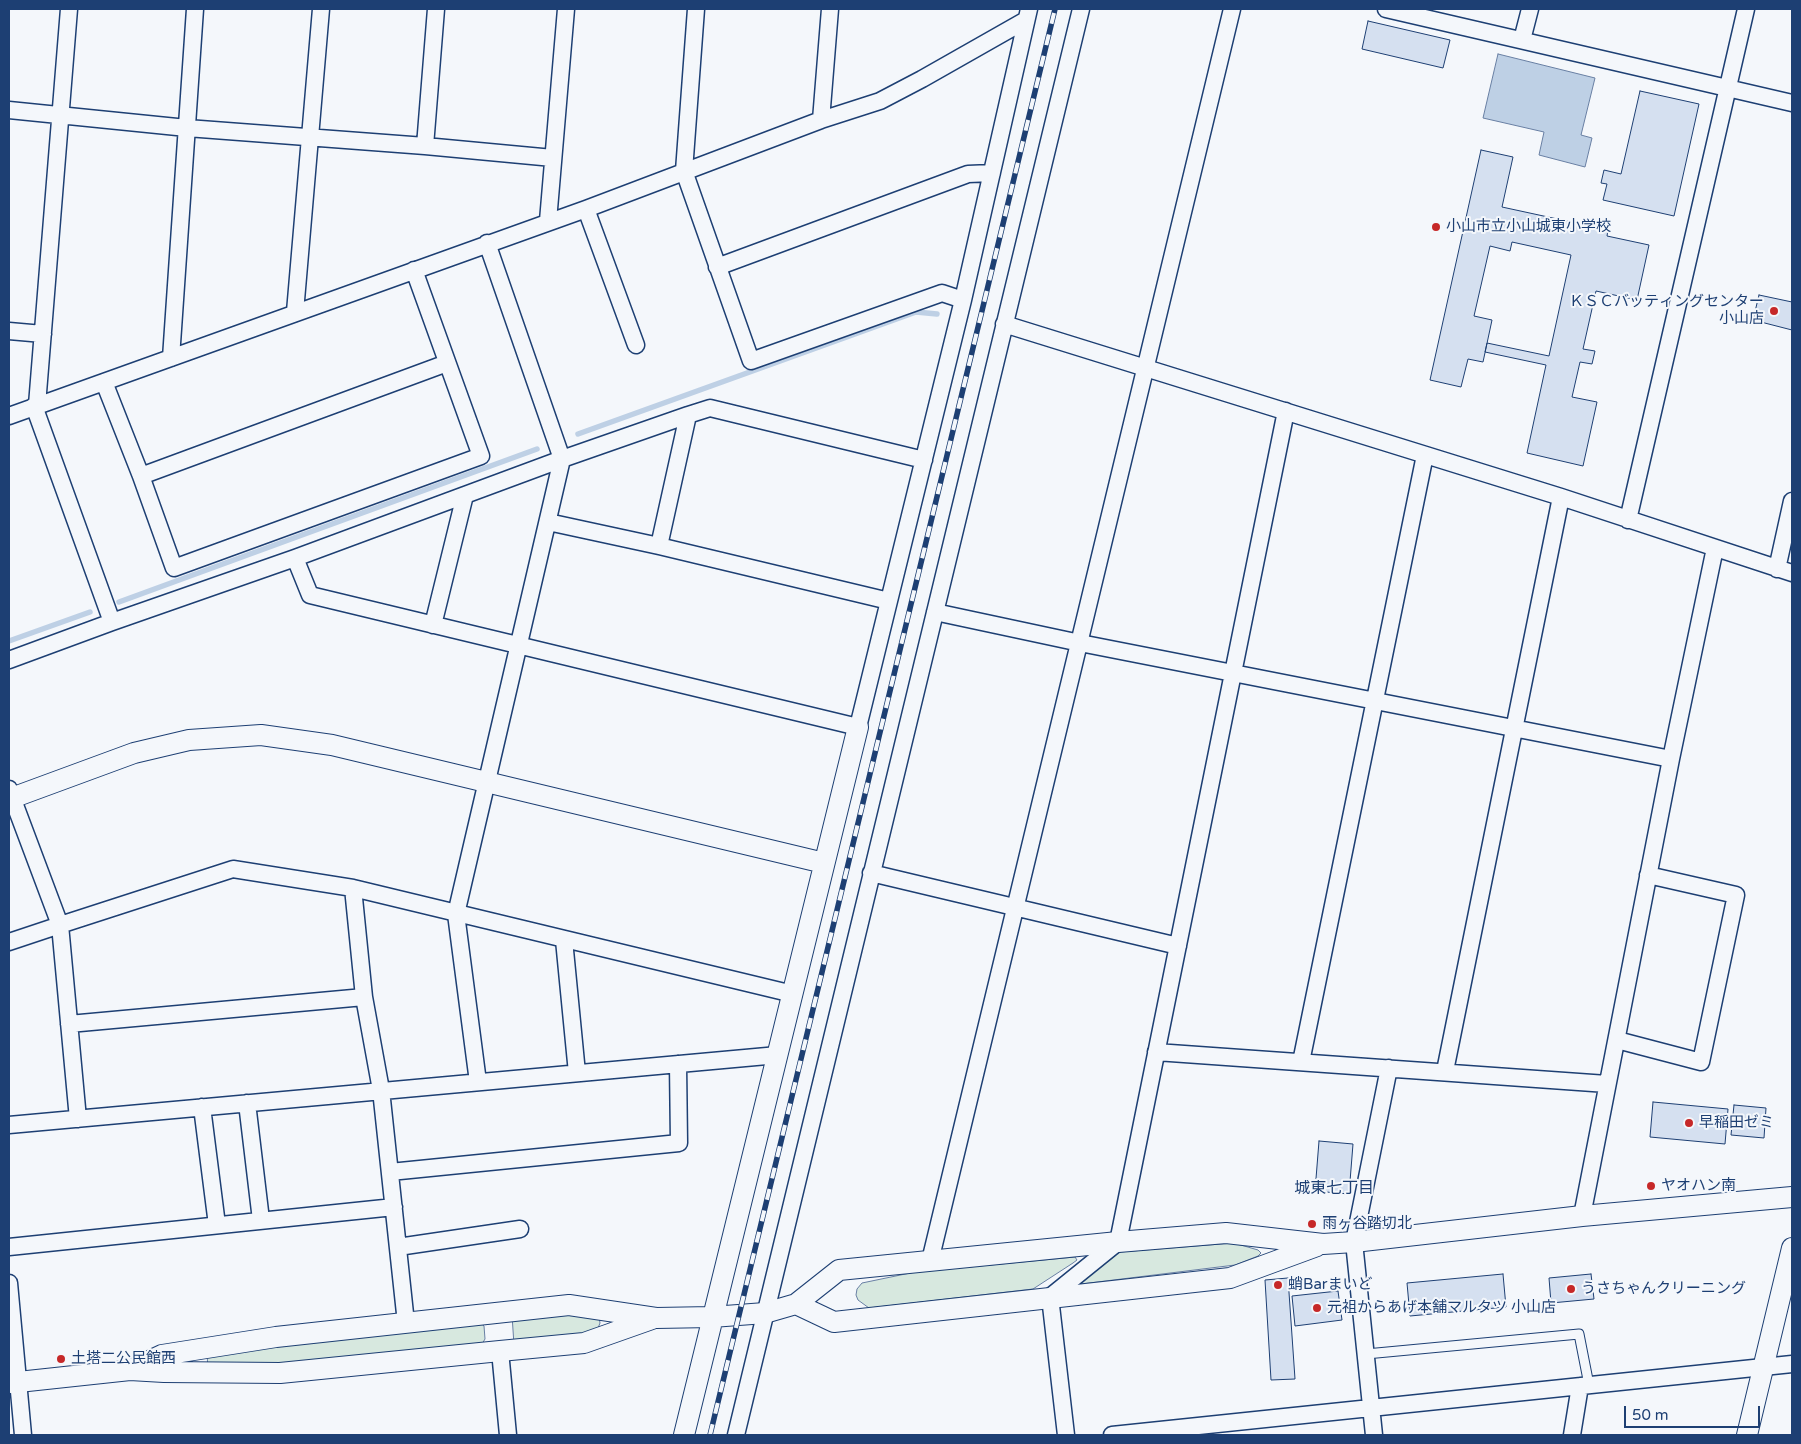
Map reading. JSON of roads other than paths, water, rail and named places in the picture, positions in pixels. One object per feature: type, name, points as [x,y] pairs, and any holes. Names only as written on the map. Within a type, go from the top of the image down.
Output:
[{"type":"street","points":[[69,9],[43,334],[35,406],[112,622]]},
{"type":"street","points":[[171,358],[196,9]]},
{"type":"street","points":[[295,312],[321,9]]},
{"type":"street","points":[[426,146],[436,9]]},
{"type":"street","points":[[548,221],[566,9]]},
{"type":"street","points":[[696,9],[684,171],[752,361],[942,293],[963,300]]},
{"type":"street","points":[[822,120],[830,9]]},
{"type":"street","points":[[736,1435],[1081,9]]},
{"type":"street","points":[[930,1261],[1232,9]]},
{"type":"street","points":[[1386,9],[1792,103]]},
{"type":"street","points":[[1522,40],[1530,9]]},
{"type":"street","points":[[1628,520],[1746,9]]},
{"type":"street","points":[[9,416],[488,244],[880,100],[922,79],[1028,14]]},
{"type":"street","points":[[684,1435],[963,300],[1028,14]]},
{"type":"street","points":[[9,110],[187,128],[426,146],[553,158]]},
{"type":"street","points":[[717,267],[968,174],[992,173]]},
{"type":"street","points":[[586,208],[636,344]]},
{"type":"street","points":[[478,1082],[456,914],[520,646],[562,459],[488,244]]},
{"type":"street","points":[[104,382],[141,476],[174,568],[481,456],[414,270]]},
{"type":"street","points":[[1004,324],[1560,497],[1785,571],[1792,501]]},
{"type":"street","points":[[9,331],[43,334]]},
{"type":"street","points":[[141,476],[447,363]]},
{"type":"street","points":[[9,660],[295,558],[562,459],[710,408],[924,460]]},
{"type":"street","points":[[1050,1298],[1118,1242],[1286,412]]},
{"type":"street","points":[[659,546],[688,415]]},
{"type":"street","points":[[1301,1062],[1425,455]]},
{"type":"street","points":[[433,625],[465,495]]},
{"type":"street","points":[[1445,1071],[1560,497]]},
{"type":"street","points":[[548,522],[659,546],[889,601]]},
{"type":"street","points":[[1582,1216],[1671,759],[1715,548]]},
{"type":"street","points":[[295,558],[310,595],[858,727]]},
{"type":"street","points":[[935,612],[1080,643],[1671,759]]},
{"type":"street","points":[[78,1119],[60,925],[10,795],[134,754],[189,740],[261,735],[332,745],[824,863]]},
{"type":"street","points":[[9,942],[233,869],[353,888],[793,994]]},
{"type":"street","points":[[871,873],[1178,946]]},
{"type":"street","points":[[1617,1040],[1701,1062],[1736,895],[1648,875]]},
{"type":"street","points":[[353,888],[364,997],[381,1090],[406,1323]]},
{"type":"street","points":[[564,940],[577,1073]]},
{"type":"street","points":[[69,1024],[364,997]]},
{"type":"street","points":[[1156,1052],[1445,1071],[1607,1084]]},
{"type":"street","points":[[9,1125],[778,1055]]},
{"type":"street","points":[[390,1172],[679,1143],[678,1064]]},
{"type":"street","points":[[1374,1435],[1354,1242],[1389,1068]]},
{"type":"street","points":[[247,1103],[261,1220]]},
{"type":"street","points":[[202,1107],[217,1225]]},
{"type":"street","points":[[130,1370],[162,1355],[276,1337],[568,1305],[656,1318],[712,1317],[765,1313],[796,1304],[839,1270],[1118,1242],[1226,1234],[1323,1244],[1354,1242],[1582,1216],[1792,1197]]},
{"type":"street","points":[[9,1246],[394,1207]]},
{"type":"street","points":[[398,1247],[520,1229]]},
{"type":"street","points":[[796,1304],[834,1322],[1230,1278],[1323,1244]]},
{"type":"street","points":[[1747,1435],[1792,1248]]},
{"type":"street","points":[[9,1283],[13,1383],[23,1435]]},
{"type":"street","points":[[1050,1298],[1066,1435]]},
{"type":"street","points":[[13,1383],[130,1370],[280,1373],[584,1343],[656,1318]]},
{"type":"street","points":[[500,1351],[508,1435]]},
{"type":"street","points":[[1112,1435],[1792,1364]]},
{"type":"street","points":[[1572,1435],[1584,1386]]},
{"type":"lane","points":[[1366,1354],[1579,1334],[1584,1386]]},
{"type":"water","points":[[1498,54],[1595,78],[1581,135],[1592,138],[1585,167],[1539,155],[1544,132],[1483,118]]},
{"type":"waterway","points":[[578,434],[916,312],[937,314]]},
{"type":"waterway","points":[[119,602],[537,449]]},
{"type":"waterway","points":[[9,641],[90,612]]},
{"type":"railway","points":[[710,1435],[1055,9]]},
{"type":"place","name":"小山市立小山城東小学校","points":[[1436,227]]},
{"type":"place","name":"ＫＳＣバッティングセンター 小山店","points":[[1774,311]]},
{"type":"place","name":"早稲田ゼミ","points":[[1689,1123]]},
{"type":"place","name":"ヤオハン南","points":[[1651,1186]]},
{"type":"place","name":"雨ヶ谷踏切北","points":[[1312,1224]]},
{"type":"place","name":"蛸Barまいど","points":[[1278,1285]]},
{"type":"place","name":"うさちゃんクリーニング","points":[[1571,1289]]},
{"type":"place","name":"元祖からあげ本舗マルタツ 小山店","points":[[1317,1308]]},
{"type":"place","name":"土塔二公民館西","points":[[61,1359]]},
{"type":"district","name":"城東七丁目","points":[[1334,1189]]}]
